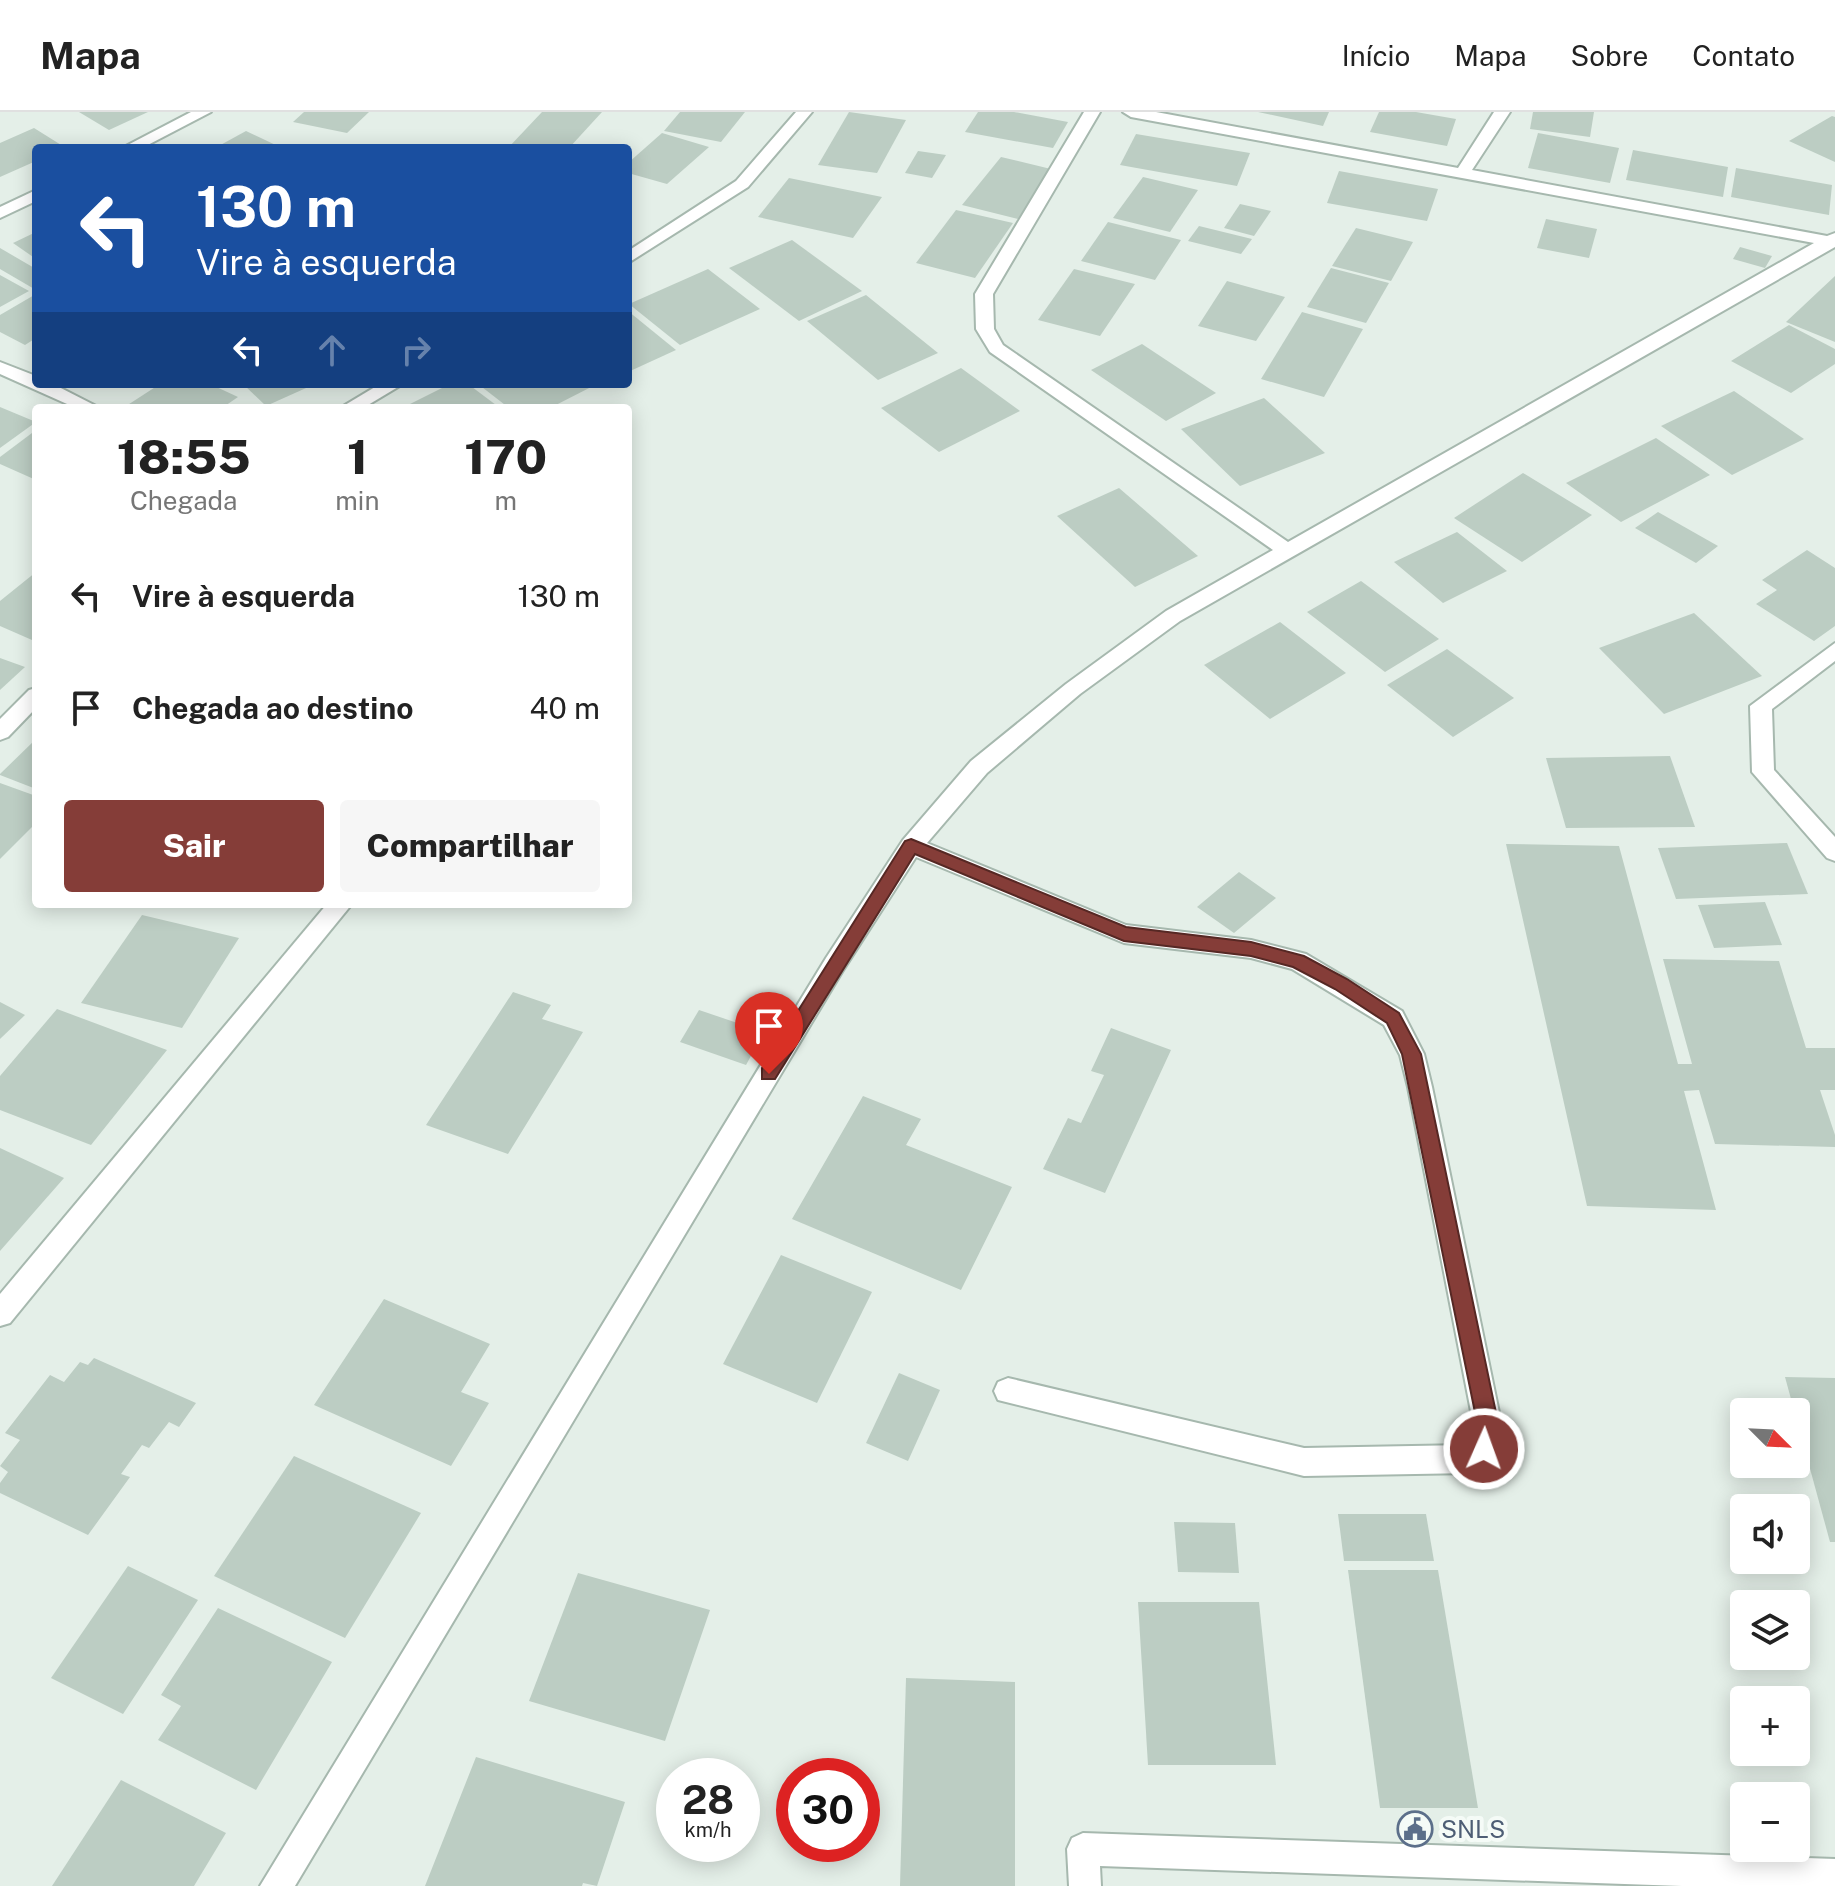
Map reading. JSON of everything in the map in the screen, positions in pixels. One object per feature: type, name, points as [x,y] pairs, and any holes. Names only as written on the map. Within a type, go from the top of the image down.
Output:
[{"type":"street","points":[[138,144],[203,112]]},
{"type":"street","points":[[632,255],[742,184],[804,112]]},
{"type":"street","points":[[1092,112],[984,294],[985,329],[996,348],[1287,551]]},
{"type":"street","points":[[1131,112],[1834,240]]},
{"type":"street","points":[[1462,174],[1502,112]]},
{"type":"street","points":[[0,213],[32,197]]},
{"type":"street","points":[[276,1886],[818,992],[911,846],[979,767],[1073,689],[1173,616],[1834,240]]},
{"type":"street","points":[[0,367],[32,382]]},
{"type":"street","points":[[46,388],[82,404]]},
{"type":"street","points":[[356,404],[386,388]]},
{"type":"street","points":[[1835,650],[1761,706],[1763,772],[1835,852]]},
{"type":"street","points":[[0,732],[32,699]]},
{"type":"street","points":[[911,846],[1124,934],[1251,949],[1298,961],[1341,984],[1393,1018],[1412,1054],[1420,1087],[1489,1432],[1484,1449],[1471,1459],[1304,1462],[1008,1391]]},
{"type":"street","points":[[0,1314],[337,908]]},
{"type":"street","points":[[1085,1886],[1083,1849],[1490,1874],[1835,1875]]},
{"type":"building","points":[[79,112],[148,112],[109,130]]},
{"type":"building","points":[[304,112],[369,112],[347,133],[293,122]]},
{"type":"building","points":[[542,112],[602,112],[573,144],[512,144]]},
{"type":"building","points":[[680,112],[745,112],[721,142],[664,131]]},
{"type":"building","points":[[849,112],[906,120],[877,173],[818,165]]},
{"type":"building","points":[[978,112],[1014,112],[1068,122],[1053,148],[965,132]]},
{"type":"building","points":[[1258,112],[1329,112],[1323,126]]},
{"type":"building","points":[[1379,112],[1416,112],[1456,119],[1447,146],[1370,132]]},
{"type":"building","points":[[1533,112],[1594,112],[1590,137],[1530,129]]},
{"type":"building","points":[[1835,117],[1835,162],[1789,141]]},
{"type":"building","points":[[34,128],[60,144],[32,144],[32,163],[0,177],[0,143]]},
{"type":"building","points":[[246,131],[274,144],[222,144]]},
{"type":"building","points":[[662,133],[709,147],[667,184],[632,174],[632,159]]},
{"type":"building","points":[[1538,133],[1619,148],[1610,183],[1528,168]]},
{"type":"building","points":[[1136,134],[1250,153],[1237,186],[1120,165]]},
{"type":"building","points":[[1633,150],[1728,167],[1723,197],[1626,180]]},
{"type":"building","points":[[918,151],[946,155],[932,178],[905,173]]},
{"type":"building","points":[[1001,157],[1055,170],[1018,219],[962,205]]},
{"type":"building","points":[[1736,168],[1832,185],[1829,215],[1731,197]]},
{"type":"building","points":[[1339,171],[1438,189],[1427,221],[1327,203]]},
{"type":"building","points":[[1143,177],[1198,190],[1170,232],[1113,218]]},
{"type":"building","points":[[789,178],[882,197],[853,238],[758,217]]},
{"type":"building","points":[[1240,204],[1271,211],[1254,236],[1224,228]]},
{"type":"building","points":[[956,210],[1013,223],[975,278],[916,263]]},
{"type":"building","points":[[1546,219],[1597,229],[1589,258],[1537,248]]},
{"type":"building","points":[[1108,222],[1181,240],[1155,280],[1081,261]]},
{"type":"building","points":[[1199,226],[1252,239],[1241,254],[1188,241]]},
{"type":"building","points":[[1356,228],[1413,242],[1391,281],[1332,266]]},
{"type":"building","points":[[32,234],[32,256],[13,243]]},
{"type":"building","points":[[792,240],[862,291],[799,321],[729,268]]},
{"type":"building","points":[[1740,247],[1772,256],[1765,268],[1733,259]]},
{"type":"building","points":[[0,248],[32,267],[32,288],[0,269]]},
{"type":"building","points":[[1331,268],[1389,283],[1366,323],[1307,307]]},
{"type":"building","points":[[708,269],[760,309],[680,345],[632,306],[632,303]]},
{"type":"building","points":[[1074,269],[1135,284],[1100,336],[1038,320]]},
{"type":"building","points":[[0,275],[29,291],[0,307]]},
{"type":"building","points":[[1835,276],[1835,342],[1786,322]]},
{"type":"building","points":[[1227,281],[1285,297],[1256,341],[1198,326]]},
{"type":"building","points":[[866,295],[938,353],[878,380],[807,321]]},
{"type":"building","points":[[32,296],[32,341],[25,345],[0,332],[0,315]]},
{"type":"building","points":[[1302,312],[1363,329],[1324,397],[1261,379]]},
{"type":"building","points":[[632,314],[676,350],[632,370]]},
{"type":"building","points":[[1789,325],[1835,349],[1835,364],[1791,393],[1731,361]]},
{"type":"building","points":[[1142,344],[1216,393],[1166,421],[1091,370]]},
{"type":"building","points":[[961,368],[1020,411],[939,452],[881,408]]},
{"type":"building","points":[[154,388],[219,388],[238,397],[228,404],[129,404]]},
{"type":"building","points":[[247,388],[306,388],[270,404],[264,404]]},
{"type":"building","points":[[442,388],[473,388],[495,404],[410,404]]},
{"type":"building","points":[[483,388],[589,388],[558,404],[504,404]]},
{"type":"building","points":[[1734,391],[1804,439],[1732,475],[1661,426]]},
{"type":"building","points":[[1264,398],[1325,453],[1240,486],[1181,429]]},
{"type":"building","points":[[0,407],[32,420],[32,425],[0,448]]},
{"type":"building","points":[[32,433],[32,478],[0,464],[0,457]]},
{"type":"building","points":[[1656,438],[1710,475],[1621,522],[1566,483]]},
{"type":"building","points":[[1523,473],[1592,515],[1522,562],[1454,518]]},
{"type":"building","points":[[1119,488],[1198,556],[1135,587],[1057,516]]},
{"type":"building","points":[[1658,512],[1718,546],[1696,563],[1635,528]]},
{"type":"building","points":[[1457,532],[1507,571],[1443,603],[1394,562]]},
{"type":"building","points":[[1807,550],[1835,568],[1835,626],[1814,641],[1756,604],[1777,590],[1762,580]]},
{"type":"building","points":[[32,575],[32,640],[0,626],[0,601]]},
{"type":"building","points":[[1361,581],[1439,639],[1385,672],[1307,612]]},
{"type":"building","points":[[1694,613],[1762,676],[1664,714],[1599,648]]},
{"type":"building","points":[[1280,622],[1346,673],[1270,719],[1204,665]]},
{"type":"building","points":[[1447,649],[1514,698],[1453,737],[1387,685]]},
{"type":"building","points":[[0,658],[25,667],[0,690]]},
{"type":"building","points":[[32,743],[32,787],[0,774]]},
{"type":"building","points":[[1670,756],[1695,827],[1566,828],[1546,758]]},
{"type":"building","points":[[0,783],[32,795],[32,827],[0,859]]},
{"type":"building","points":[[1787,843],[1808,894],[1676,899],[1658,848]]},
{"type":"building","points":[[1506,844],[1619,846],[1678,1064],[1692,1064],[1663,959],[1779,961],[1806,1048],[1835,1048],[1835,1090],[1820,1090],[1835,1135],[1835,1147],[1715,1144],[1699,1090],[1684,1091],[1716,1210],[1587,1206]]},
{"type":"building","points":[[1239,872],[1276,898],[1234,933],[1197,907]]},
{"type":"building","points":[[1765,902],[1782,945],[1714,948],[1698,905]]},
{"type":"building","points":[[142,915],[239,938],[182,1028],[81,1003]]},
{"type":"building","points":[[513,992],[551,1005],[542,1019],[583,1032],[508,1154],[426,1125]]},
{"type":"building","points":[[0,1002],[25,1015],[0,1039]]},
{"type":"building","points":[[57,1009],[167,1050],[91,1145],[0,1110],[0,1076]]},
{"type":"building","points":[[699,1010],[764,1032],[746,1065],[680,1042]]},
{"type":"building","points":[[1111,1028],[1171,1050],[1105,1193],[1043,1169],[1068,1118],[1081,1123],[1104,1075],[1091,1071]]},
{"type":"building","points":[[863,1096],[921,1119],[906,1145],[1012,1187],[961,1290],[792,1219]]},
{"type":"building","points":[[0,1148],[64,1178],[0,1251]]},
{"type":"building","points":[[781,1255],[872,1292],[817,1403],[723,1364]]},
{"type":"building","points":[[384,1299],[490,1344],[461,1392],[489,1403],[451,1466],[314,1405]]},
{"type":"building","points":[[94,1358],[196,1403],[179,1427],[169,1422],[149,1448],[142,1445],[121,1474],[130,1477],[88,1535],[0,1493],[0,1483],[8,1472],[0,1466],[20,1440],[5,1433],[50,1375],[64,1382],[80,1362],[88,1365]]},
{"type":"building","points":[[899,1373],[940,1390],[908,1461],[866,1443]]},
{"type":"building","points":[[1785,1377],[1835,1378],[1835,1542],[1830,1542],[1810,1469],[1810,1398],[1791,1398]]},
{"type":"building","points":[[294,1456],[421,1513],[345,1638],[214,1576]]},
{"type":"building","points":[[1338,1514],[1426,1514],[1434,1561],[1344,1561]]},
{"type":"building","points":[[1174,1522],[1235,1523],[1239,1573],[1178,1572]]},
{"type":"building","points":[[128,1566],[198,1600],[123,1714],[51,1678]]},
{"type":"building","points":[[1348,1570],[1438,1570],[1478,1808],[1380,1808]]},
{"type":"building","points":[[578,1573],[710,1610],[665,1741],[529,1701]]},
{"type":"building","points":[[1138,1602],[1259,1602],[1276,1765],[1148,1765]]},
{"type":"building","points":[[218,1608],[332,1662],[256,1790],[158,1740],[181,1706],[161,1695]]},
{"type":"building","points":[[906,1678],[1015,1682],[1015,1886],[900,1886]]},
{"type":"building","points":[[476,1757],[625,1802],[597,1886],[583,1883],[582,1886],[425,1886]]},
{"type":"building","points":[[121,1780],[226,1833],[194,1886],[52,1886]]},
{"type":"place","name":"SNLS","points":[[1415,1829]]},
{"type":"route","points":[[769,1074],[834,965],[911,846],[1124,934],[1251,949],[1298,961],[1368,1000],[1393,1018],[1412,1054],[1489,1432],[1484,1449]]}]
